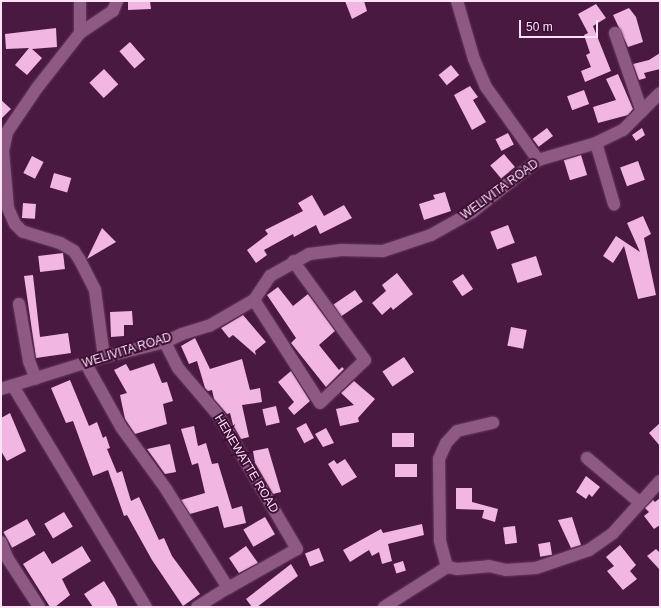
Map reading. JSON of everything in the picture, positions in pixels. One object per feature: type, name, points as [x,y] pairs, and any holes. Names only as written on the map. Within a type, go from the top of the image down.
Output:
[{"type":"street","points":[[80,1],[80,33]]},
{"type":"street","points":[[104,357],[95,290],[74,251],[60,243],[23,232],[15,224],[8,208],[4,158],[7,132],[80,33],[113,11],[117,1]]},
{"type":"street","points":[[457,1],[474,59],[486,87],[538,160]]},
{"type":"street","points":[[615,34],[642,112]]},
{"type":"street","name":"WELIVITA ROAD","points":[[1,389],[86,364],[104,357],[165,342],[223,320],[254,300],[270,276],[293,261],[309,254],[324,251],[383,251],[431,235],[472,212],[538,160],[596,143],[623,130],[660,93]]},
{"type":"street","points":[[596,143],[614,204]]},
{"type":"street","points":[[254,300],[320,403],[366,360],[293,261]]},
{"type":"street","points":[[19,304],[29,361],[36,379]]},
{"type":"street","name":"HENEWATTE ROAD","points":[[165,342],[178,368],[219,416],[296,549],[228,588]]},
{"type":"street","points":[[86,364],[121,427],[166,489],[228,588],[198,607]]},
{"type":"street","points":[[13,386],[146,607]]},
{"type":"street","points":[[447,567],[440,540],[439,459],[446,442],[456,432],[493,423]]},
{"type":"street","points":[[587,458],[639,502]]},
{"type":"street","points":[[384,607],[447,567],[457,569],[489,566],[506,570],[536,568],[598,544],[613,533],[639,502],[660,481]]},
{"type":"street","points":[[1,542],[8,559],[39,607]]},
{"type":"building","points":[[128,1],[150,1],[151,9],[128,10]]},
{"type":"building","points":[[345,1],[364,1],[367,11],[352,19]]},
{"type":"building","points":[[596,4],[606,18],[593,26],[611,71],[585,82],[581,71],[591,67],[586,55],[590,53],[584,35],[588,33],[578,14]]},
{"type":"building","points":[[629,8],[636,17],[643,42],[628,47],[613,15]]},
{"type":"building","points":[[56,28],[57,47],[32,49],[42,58],[27,75],[15,65],[29,48],[6,49],[5,34]]},
{"type":"building","points":[[130,42],[145,59],[135,69],[119,51]]},
{"type":"building","points":[[660,53],[660,69],[644,73],[646,78],[639,80],[633,64],[649,60]]},
{"type":"building","points":[[451,65],[459,75],[447,85],[439,75]]},
{"type":"building","points":[[104,69],[118,84],[104,98],[89,83]]},
{"type":"building","points":[[618,74],[633,109],[628,115],[598,123],[593,107],[616,100],[606,79]]},
{"type":"building","points":[[470,86],[478,97],[473,100],[486,122],[472,130],[454,95]]},
{"type":"building","points":[[584,90],[589,104],[572,110],[567,96]]},
{"type":"building","points":[[1,100],[11,109],[1,119]]},
{"type":"building","points":[[547,128],[553,136],[539,147],[533,139]]},
{"type":"building","points":[[642,128],[645,135],[636,141],[632,135]]},
{"type":"building","points":[[508,133],[514,145],[501,151],[496,139]]},
{"type":"building","points":[[504,154],[515,167],[501,179],[490,166]]},
{"type":"building","points":[[581,155],[587,175],[570,180],[564,160]]},
{"type":"building","points":[[32,156],[44,162],[35,179],[23,173]]},
{"type":"building","points":[[638,161],[645,180],[627,186],[620,167]]},
{"type":"building","points":[[54,173],[71,178],[67,192],[50,187]]},
{"type":"building","points":[[445,192],[451,211],[424,220],[419,204],[435,199],[433,195]]},
{"type":"building","points":[[312,195],[324,216],[344,205],[352,218],[320,234],[316,225],[294,237],[293,234],[264,250],[267,255],[256,263],[247,250],[268,234],[265,230],[303,211],[298,203]]},
{"type":"building","points":[[23,203],[36,204],[35,219],[22,218]]},
{"type":"building","points":[[643,216],[651,234],[644,238],[656,295],[638,299],[624,246],[613,263],[603,256],[616,236],[640,252],[627,223]]},
{"type":"building","points":[[508,225],[515,243],[497,250],[490,232]]},
{"type":"building","points":[[102,228],[116,242],[87,259]]},
{"type":"building","points":[[63,253],[65,269],[40,272],[38,256]]},
{"type":"building","points":[[536,256],[542,275],[517,283],[511,264]]},
{"type":"building","points":[[397,273],[413,294],[393,310],[391,307],[382,315],[372,303],[386,291],[382,285]]},
{"type":"building","points":[[463,274],[473,289],[462,296],[452,281]]},
{"type":"building","points":[[33,275],[40,337],[68,333],[71,353],[36,358],[24,276]]},
{"type":"building","points":[[278,287],[293,306],[308,294],[335,331],[319,345],[339,370],[342,367],[344,369],[326,387],[291,343],[296,338],[267,295]]},
{"type":"building","points":[[355,290],[363,302],[341,316],[333,305]]},
{"type":"building","points":[[132,311],[133,325],[124,325],[124,336],[111,337],[110,312]]},
{"type":"building","points":[[243,315],[266,342],[255,351],[256,355],[233,335],[229,338],[221,328]]},
{"type":"building","points":[[511,327],[527,330],[523,349],[507,346]]},
{"type":"building","points":[[195,338],[210,369],[242,359],[250,390],[260,388],[262,402],[242,405],[249,437],[241,439],[233,425],[230,413],[227,414],[214,399],[212,390],[208,391],[205,388],[197,361],[189,364],[181,346]]},
{"type":"building","points":[[404,357],[414,372],[393,386],[382,372]]},
{"type":"building","points":[[154,363],[162,383],[167,382],[173,401],[163,404],[167,424],[135,434],[125,419],[120,395],[127,393],[114,370],[126,364],[130,371]]},
{"type":"building","points":[[291,371],[310,401],[294,415],[288,408],[294,402],[278,382]]},
{"type":"building","points":[[70,380],[89,426],[97,422],[103,438],[106,436],[110,448],[107,449],[117,473],[122,471],[131,501],[139,497],[159,540],[164,538],[172,556],[200,594],[183,606],[152,560],[127,515],[124,516],[108,470],[93,476],[73,421],[66,423],[51,388]]},
{"type":"building","points":[[354,381],[375,399],[358,418],[359,422],[340,426],[336,409],[354,405],[341,393]]},
{"type":"building","points":[[276,406],[280,423],[266,426],[262,409]]},
{"type":"building","points":[[10,413],[26,451],[7,461],[1,451],[1,418]]},
{"type":"building","points":[[306,423],[314,438],[304,443],[296,428]]},
{"type":"building","points":[[660,423],[660,446],[649,433]]},
{"type":"building","points":[[194,426],[198,446],[206,443],[212,464],[218,463],[232,509],[242,506],[246,523],[224,528],[218,506],[190,514],[181,500],[205,493],[198,463],[192,465],[181,429]]},
{"type":"building","points":[[326,428],[334,443],[323,447],[315,434]]},
{"type":"building","points":[[392,433],[414,433],[414,447],[392,447]]},
{"type":"building","points":[[170,444],[176,472],[165,474],[147,449]]},
{"type":"building","points":[[268,448],[281,492],[273,494],[255,463],[253,451]]},
{"type":"building","points":[[345,459],[357,477],[342,486],[328,464],[334,460],[337,464]]},
{"type":"building","points":[[395,464],[417,464],[417,477],[395,477]]},
{"type":"building","points":[[586,476],[600,487],[592,497],[589,494],[586,499],[576,492]]},
{"type":"building","points":[[456,488],[472,488],[472,502],[498,509],[495,522],[482,518],[484,510],[456,509]]},
{"type":"building","points":[[660,498],[660,525],[654,529],[644,516],[649,512],[645,508],[653,500],[655,502]]},
{"type":"building","points":[[64,512],[73,527],[53,538],[44,524]]},
{"type":"building","points":[[265,517],[275,534],[253,547],[243,530]]},
{"type":"building","points":[[572,517],[581,545],[571,548],[558,520]]},
{"type":"building","points":[[27,519],[36,535],[12,548],[3,532]]},
{"type":"building","points":[[422,524],[424,535],[388,544],[392,561],[382,564],[379,552],[372,556],[369,550],[350,562],[343,550],[381,529],[383,533]]},
{"type":"building","points":[[515,526],[517,543],[505,544],[503,527]]},
{"type":"building","points":[[550,542],[552,555],[540,557],[538,544]]},
{"type":"building","points":[[620,545],[636,565],[630,571],[637,579],[623,590],[607,571],[614,566],[606,557]]},
{"type":"building","points":[[82,546],[91,561],[62,579],[70,595],[55,607],[50,607],[23,564],[44,551],[52,564]]},
{"type":"building","points":[[246,546],[258,563],[239,573],[229,558]]},
{"type":"building","points":[[319,548],[324,561],[310,566],[305,553]]},
{"type":"building","points":[[656,549],[660,553],[660,570],[647,556]]},
{"type":"building","points":[[403,561],[406,571],[396,573],[393,564]]},
{"type":"building","points":[[291,564],[298,576],[257,607],[252,607],[246,599]]},
{"type":"building","points":[[104,581],[118,607],[93,607],[84,594]]}]
